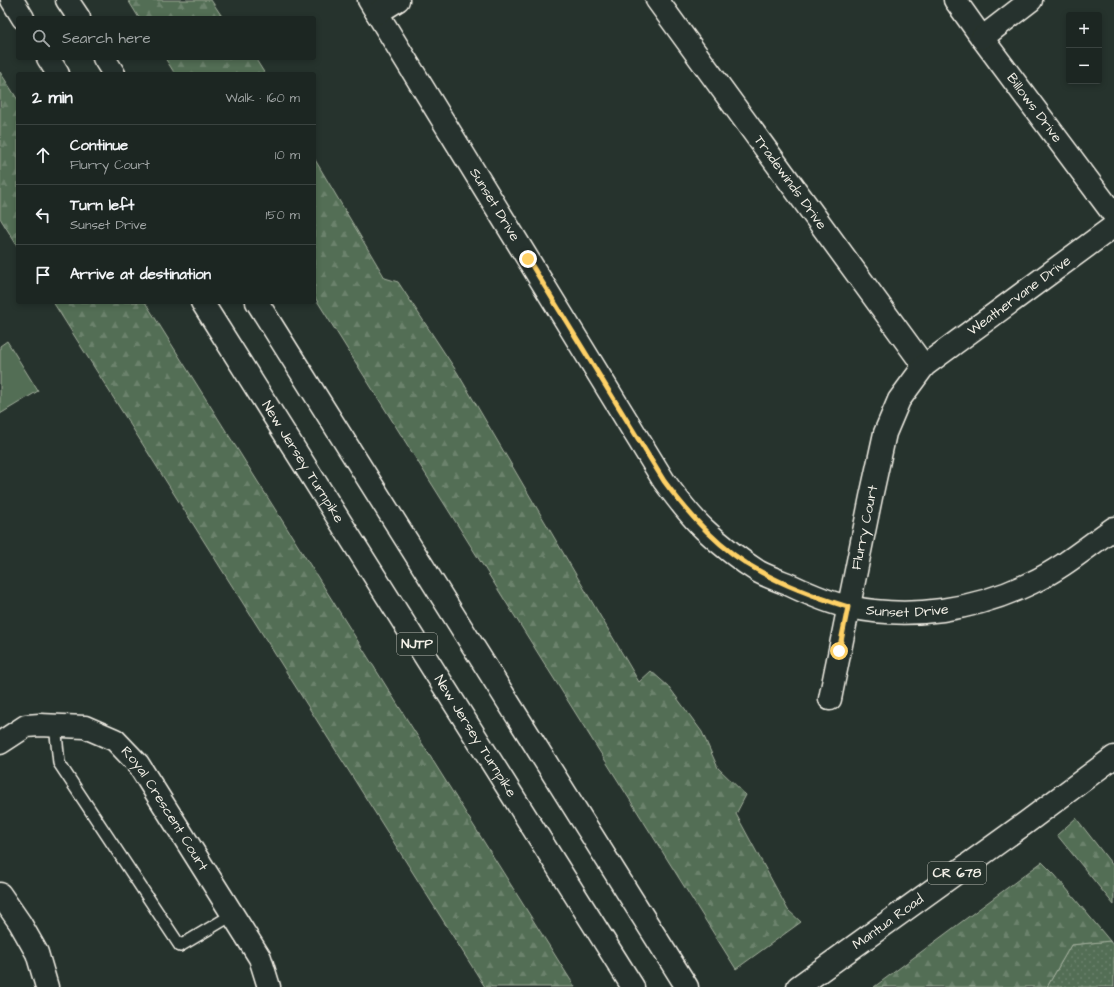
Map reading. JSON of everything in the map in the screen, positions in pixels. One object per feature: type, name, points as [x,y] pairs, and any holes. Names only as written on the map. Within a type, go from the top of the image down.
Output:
[{"type":"main road","points":[[12,0],[22,16]]},
{"type":"main road","points":[[67,0],[78,16]]},
{"type":"main road","points":[[373,7],[398,0]]},
{"type":"main road","name":"Tradewinds Drive","points":[[657,0],[924,366]]},
{"type":"main road","name":"Billows Drive","points":[[955,0],[1114,215]]},
{"type":"main road","points":[[982,38],[1031,0]]},
{"type":"main road","name":"Sunset Drive","points":[[373,7],[664,481],[680,503],[704,529],[733,554],[760,572],[822,599],[848,607],[875,611],[919,614],[958,608],[995,598],[1031,583],[1067,562],[1114,528]]},
{"type":"main road","points":[[49,60],[57,72]]},
{"type":"main road","points":[[105,60],[113,72]]},
{"type":"main road","name":"Weathervane Drive","points":[[924,366],[1114,226]]},
{"type":"main road","name":"New Jersey Turnpike","points":[[203,304],[633,987]]},
{"type":"main road","points":[[258,304],[687,987]]},
{"type":"main road","name":"Flurry Court","points":[[830,699],[885,434],[899,400],[924,366]]},
{"type":"main road","name":"Royal Crescent Court","points":[[0,743],[26,726],[40,725],[85,727],[115,740],[138,764],[260,958],[269,987]]},
{"type":"main road","name":"Mantua Road","points":[[798,987],[1114,757]]},
{"type":"main road","points":[[0,894],[20,923],[37,954],[47,987]]},
{"type":"lane","points":[[56,725],[59,763],[180,946],[232,915]]},
{"type":"green space","points":[[128,0],[211,0],[222,16],[138,16]]},
{"type":"green space","points":[[166,60],[256,60],[264,72],[174,72]]},
{"type":"green space","points":[[0,72],[16,97],[16,244],[0,218]]},
{"type":"green space","points":[[316,161],[385,278],[398,282],[457,372],[639,682],[651,671],[669,687],[702,732],[718,768],[746,795],[736,814],[788,910],[801,922],[736,969],[316,299]]},
{"type":"green space","points":[[54,304],[146,304],[575,987],[485,987]]},
{"type":"green space","points":[[7,341],[38,391],[0,414],[0,346]]},
{"type":"green space","points":[[1076,818],[1114,867],[1114,905],[1057,835]]},
{"type":"green space","points":[[1042,862],[1055,875],[1110,941],[1071,945],[1047,987],[874,987]]},
{"type":"green space","points":[[1110,941],[1114,947],[1114,987],[1047,987],[1071,945]]},
{"type":"route","points":[[528,259],[648,456],[680,503],[704,529],[733,554],[760,572],[822,599],[848,607],[839,651]]}]
